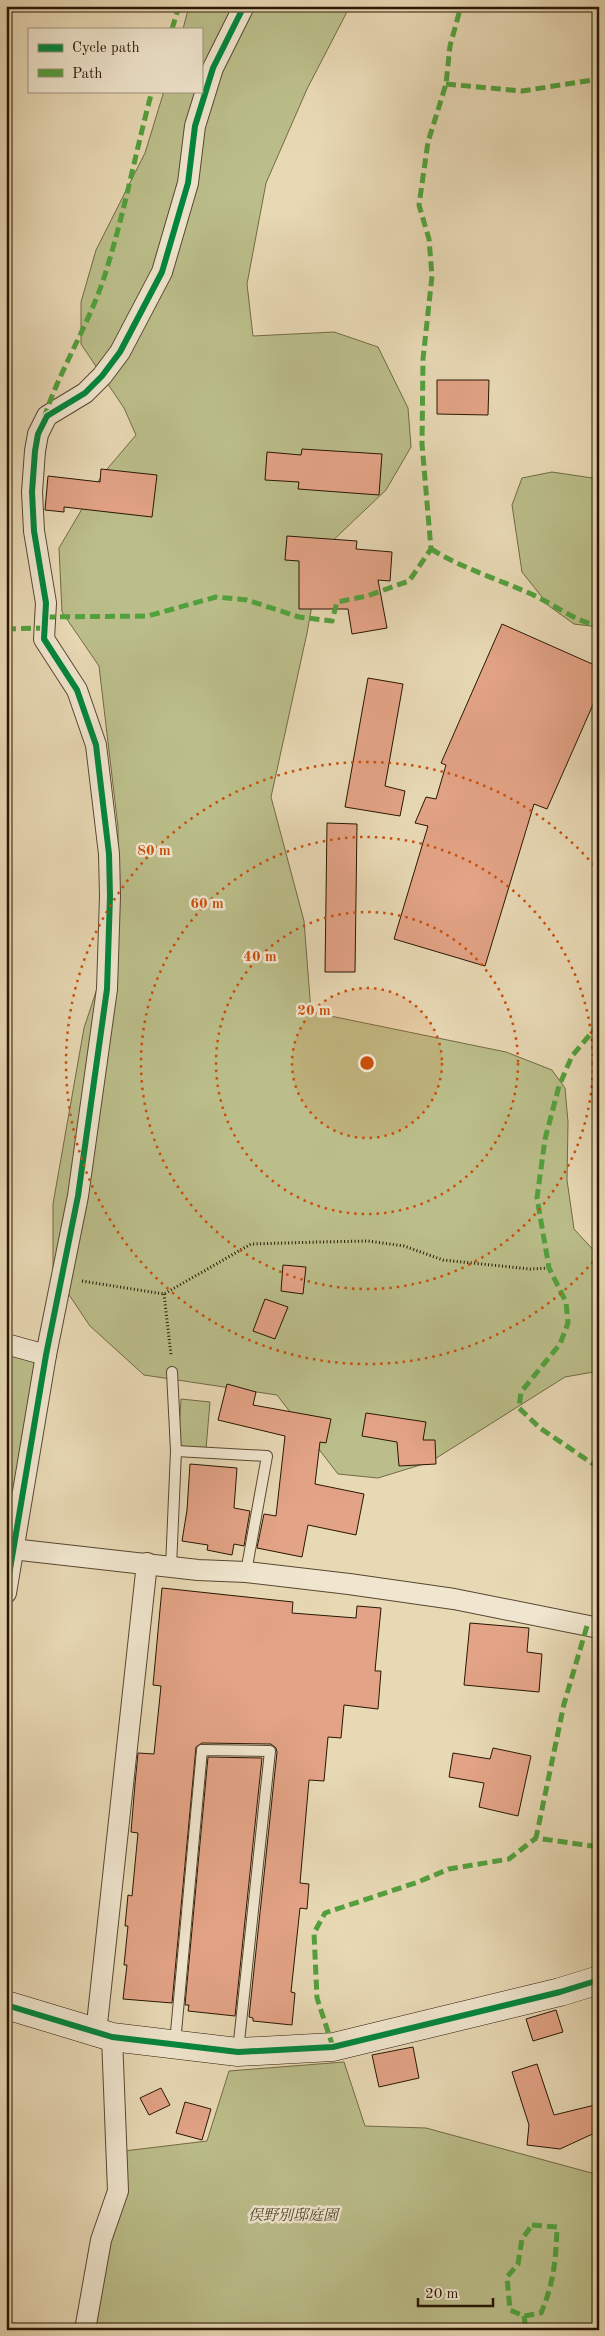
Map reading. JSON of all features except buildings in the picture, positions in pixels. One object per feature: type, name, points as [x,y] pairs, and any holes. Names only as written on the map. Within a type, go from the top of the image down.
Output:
[{"type":"street","points":[[6,1593],[46,1355],[78,1196],[107,989],[109,871],[96,745],[76,690],[44,639],[46,603],[37,557],[32,492],[35,451],[38,434],[47,416],[85,393],[102,376],[120,352],[162,272],[188,183],[194,126],[213,68],[244,6]]},
{"type":"street","points":[[6,1344],[46,1355]]},
{"type":"street","points":[[12,1549],[198,1570],[246,1572],[454,1599],[599,1628]]},
{"type":"street","points":[[85,2330],[101,2240],[118,2191],[104,2035],[147,1563]]},
{"type":"street","points":[[6,2005],[104,2035],[174,2046],[238,2052],[333,2046],[560,1992],[599,1980]]},
{"type":"lane","points":[[171,1567],[176,1450],[172,1372]]},
{"type":"lane","points":[[176,1450],[267,1456],[246,1572]]},
{"type":"lane","points":[[174,2046],[202,1750],[270,1751],[238,2052]]},
{"type":"path","points":[[61,1278],[164,1294],[251,1244],[368,1241],[404,1246],[443,1260],[514,1268],[549,1268]]},
{"type":"path","points":[[164,1294],[172,1372]]},
{"type":"green space","points":[[189,6],[350,6],[307,89],[266,183],[247,284],[253,336],[334,332],[378,347],[408,408],[411,447],[386,490],[325,548],[319,566],[307,633],[271,797],[304,921],[311,1012],[506,1052],[552,1070],[565,1088],[568,1122],[567,1180],[574,1229],[599,1256],[599,1371],[565,1377],[430,1462],[378,1478],[338,1474],[277,1395],[144,1375],[90,1326],[53,1271],[53,1204],[84,1028],[118,925],[118,827],[99,666],[62,612],[59,548],[102,475],[136,435],[124,408],[81,344],[81,302],[96,250],[145,153],[164,92],[202,92],[202,28],[183,28]]},
{"type":"green space","points":[[552,472],[599,479],[599,627],[574,624],[549,606],[522,572],[512,505],[522,478]]},
{"type":"green space","points":[[6,1344],[46,1355],[6,1593]]},
{"type":"green space","points":[[181,1399],[210,1402],[206,1449],[178,1446]]},
{"type":"green space","name":"俣野別邸庭園","points":[[344,2062],[365,2126],[426,2128],[599,2175],[599,2330],[95,2330],[124,2151],[207,2141],[229,2071]]},
{"type":"marked path","points":[[172,28],[179,6]]},
{"type":"marked path","points":[[45,617],[148,616],[216,597],[247,600],[299,617],[332,621],[337,602],[367,596],[409,581],[431,549],[422,444],[423,359],[432,276],[429,239],[419,205],[428,142],[446,84],[450,46],[461,6]]},
{"type":"marked path","points":[[446,84],[522,91],[599,79]]},
{"type":"marked path","points":[[44,418],[101,287],[119,224],[152,92]]},
{"type":"marked path","points":[[431,549],[467,568],[538,597],[580,620],[599,626]]},
{"type":"marked path","points":[[6,629],[45,628]]},
{"type":"marked path","points":[[599,1024],[572,1056],[559,1086],[545,1139],[537,1198],[549,1268],[566,1302],[568,1323],[560,1344],[521,1392],[519,1408],[540,1428],[599,1468]]},
{"type":"marked path","points":[[587,1626],[564,1704],[536,1838],[599,1847]]},
{"type":"marked path","points":[[333,2047],[317,1998],[314,1933],[325,1913],[418,1882],[449,1869],[509,1859],[536,1838]]},
{"type":"marked path","points":[[532,2225],[557,2227],[556,2249],[552,2281],[541,2313],[524,2316],[510,2310],[507,2277],[518,2264],[522,2239],[532,2225]]},
{"type":"marked path","points":[[524,2316],[526,2330]]},
{"type":"cycle path","points":[[6,1593],[46,1355],[78,1196],[107,989],[110,896],[109,854],[96,745],[77,690],[44,639],[46,603],[34,531],[32,492],[35,451],[38,434],[47,416],[85,393],[102,376],[120,352],[162,272],[188,183],[195,126],[213,68],[244,6]]},
{"type":"cycle path","points":[[6,2005],[112,2037],[238,2052],[333,2047],[560,1992],[599,1980]]}]
